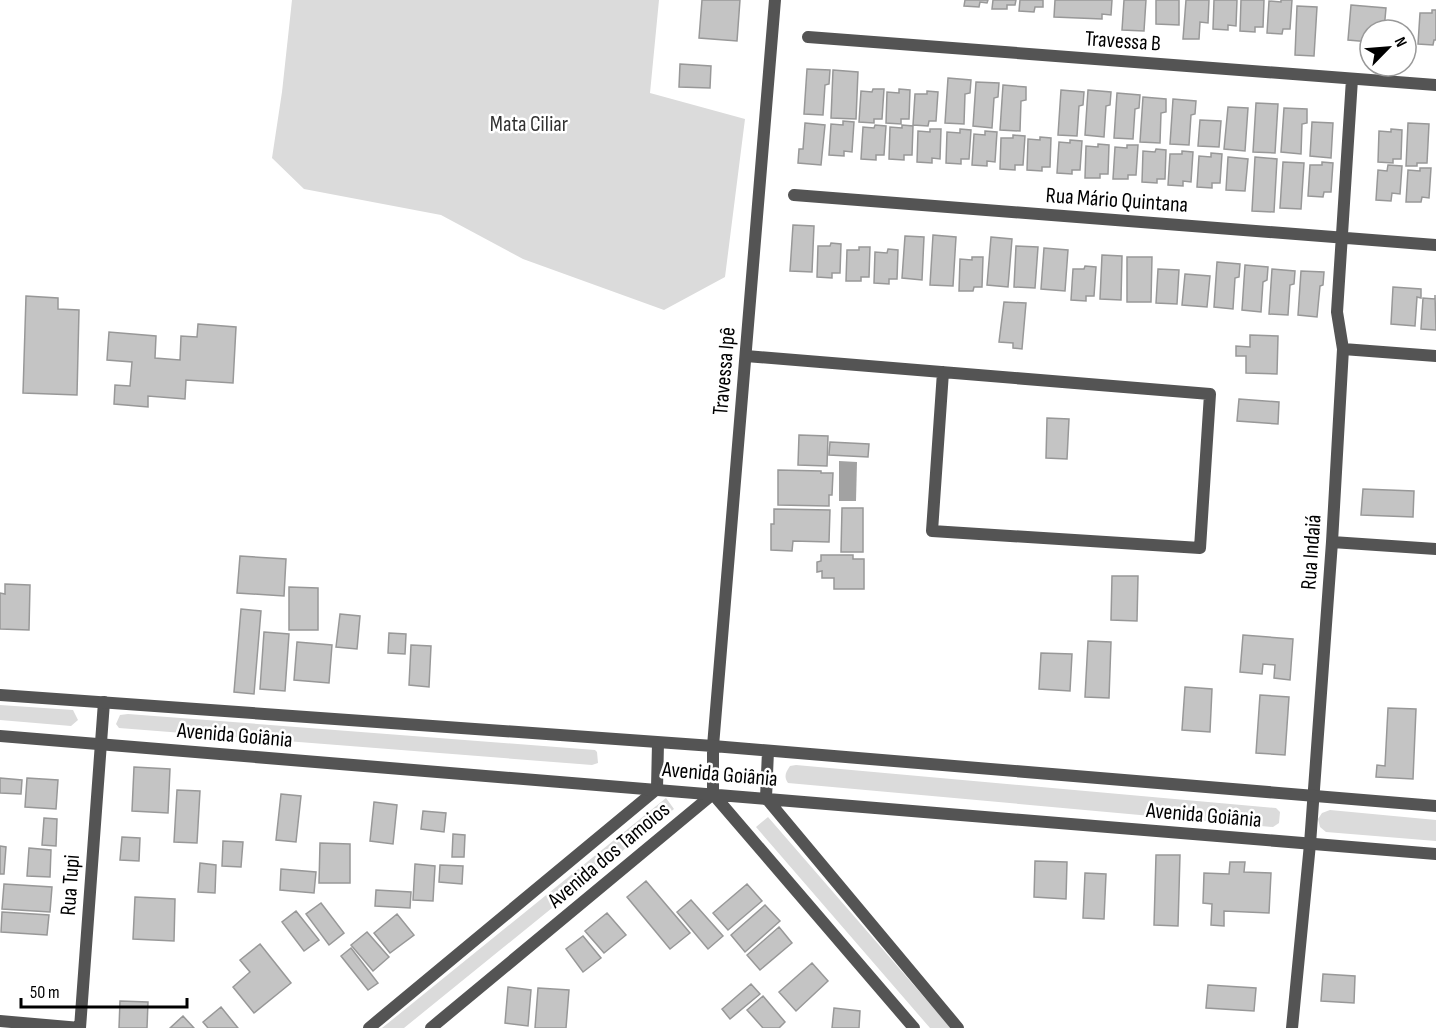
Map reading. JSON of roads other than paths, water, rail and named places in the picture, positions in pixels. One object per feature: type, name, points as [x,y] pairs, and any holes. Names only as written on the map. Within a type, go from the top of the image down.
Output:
[{"type":"street","name":"Travessa Ipê","points":[[713,794],[713,746],[775,0]]},
{"type":"street","name":"Travessa B","points":[[808,37],[1436,85]]},
{"type":"street","name":"Rua Indaiá","points":[[1292,1028],[1310,844],[1332,542],[1343,349],[1336,312],[1352,79]]},
{"type":"street","name":"Rua Mário Quintana","points":[[794,195],[1436,245]]},
{"type":"street","points":[[1343,349],[1436,356]]},
{"type":"street","points":[[746,356],[943,372],[1210,394],[1200,548],[932,531],[943,372]]},
{"type":"street","points":[[1332,542],[1436,549]]},
{"type":"street","name":"Avenida Goiânia","points":[[0,695],[713,746],[1436,806]]},
{"type":"street","name":"Rua Tupi","points":[[80,1028],[104,702]]},
{"type":"street","name":"Avenida Goiânia","points":[[0,736],[1436,854]]},
{"type":"street","points":[[657,789],[658,743]]},
{"type":"street","points":[[768,751],[766,798],[958,1028]]},
{"type":"street","name":"Avenida dos Tamoios","points":[[369,1028],[657,789]]},
{"type":"street","points":[[713,794],[914,1028]]},
{"type":"street","name":"Avenida dos Tamoios","points":[[431,1028],[713,794]]},
{"type":"street","points":[[0,1021],[80,1028]]},
{"type":"park label","name":"Mata Ciliar","points":[[529,123]]}]
